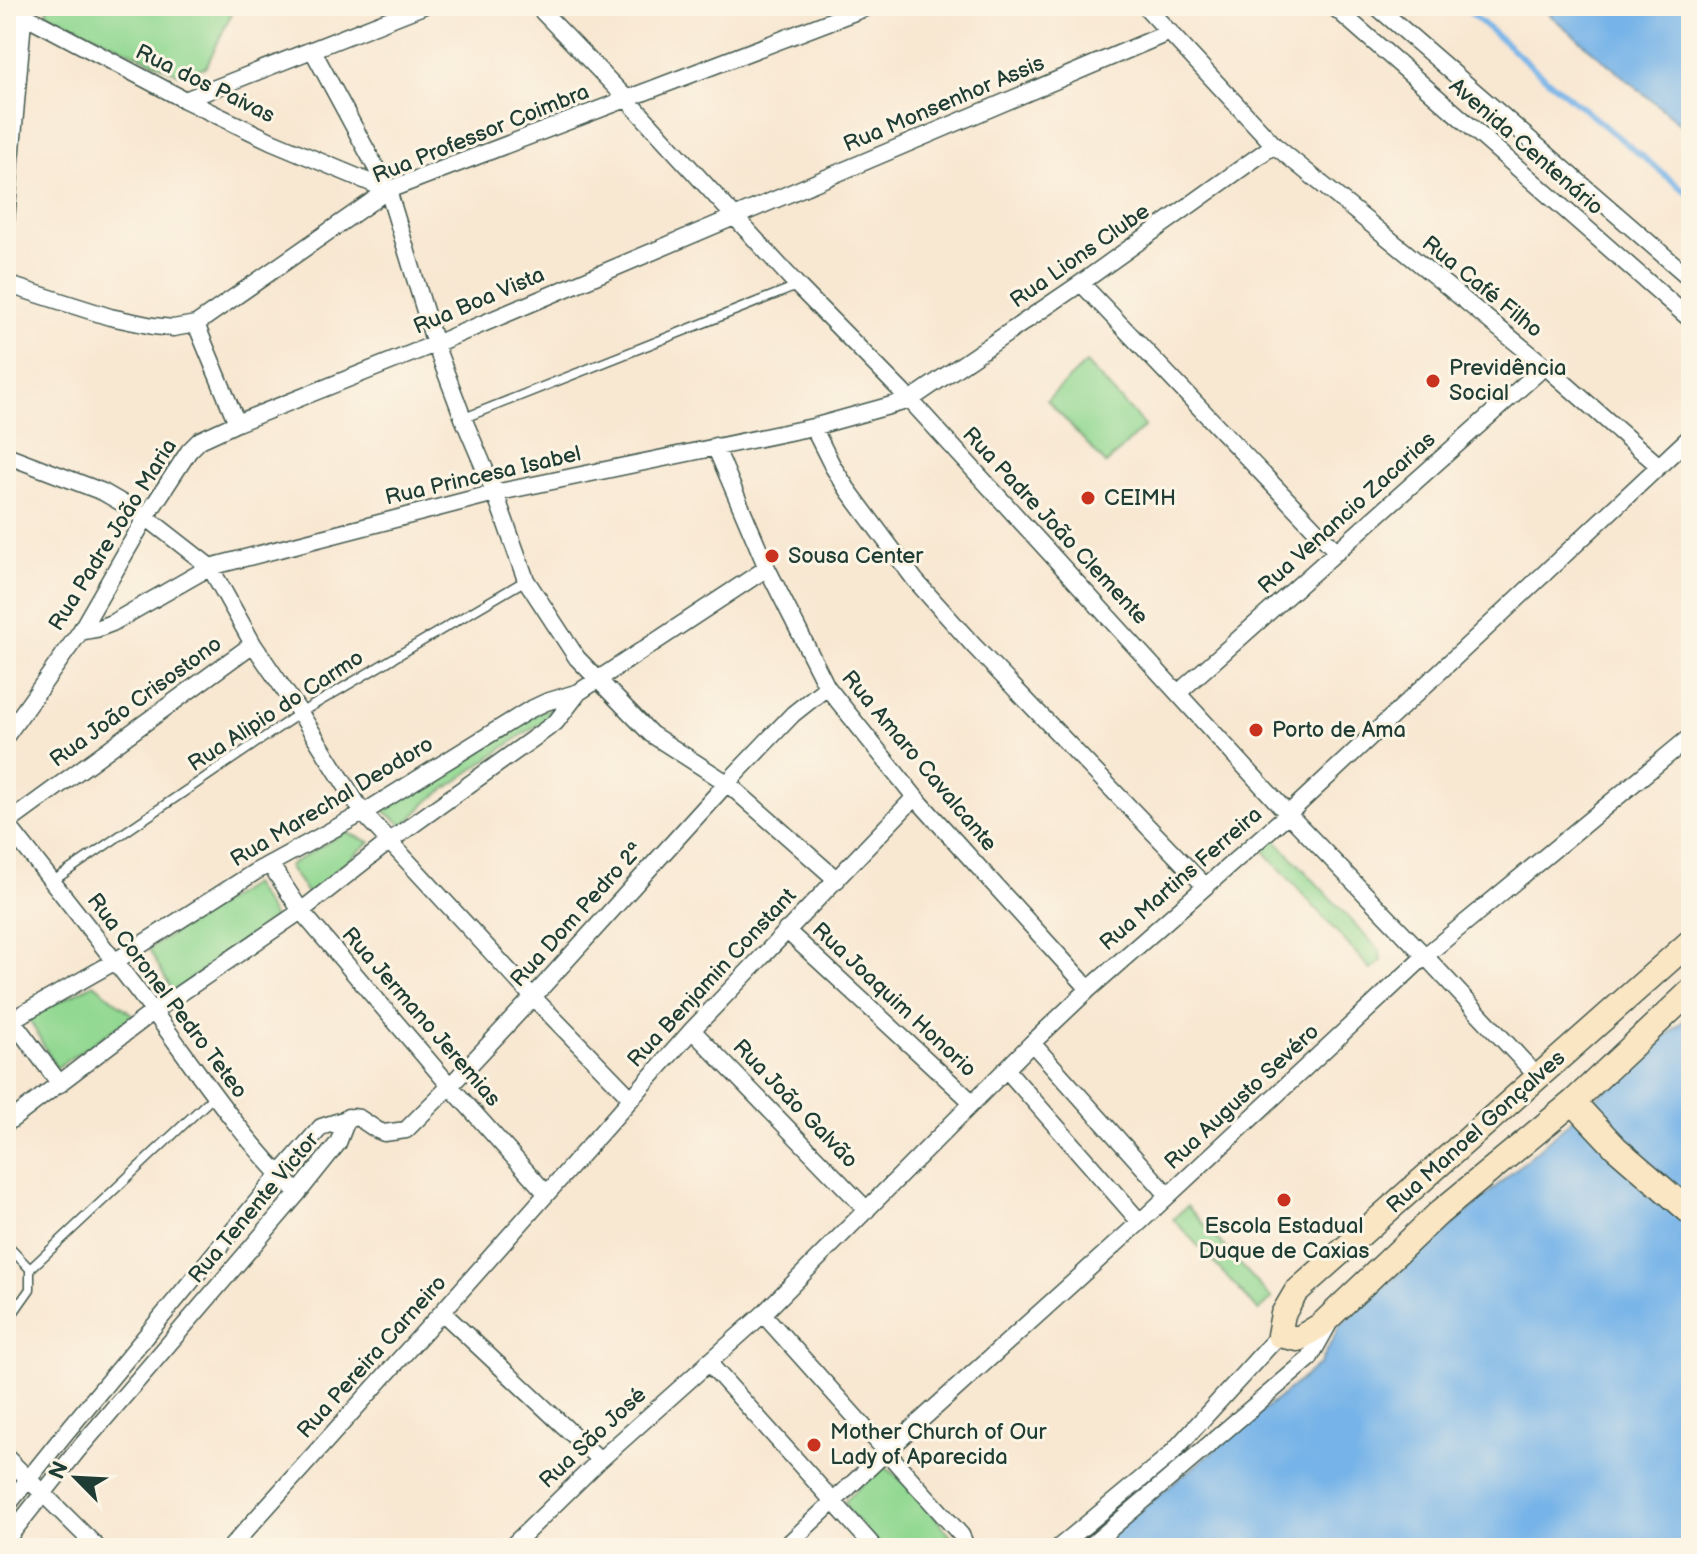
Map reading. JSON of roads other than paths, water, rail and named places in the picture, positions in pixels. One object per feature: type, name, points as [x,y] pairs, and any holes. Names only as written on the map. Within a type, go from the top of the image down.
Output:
[{"type":"street","name":"Rua dos Paivas","points":[[7,6],[24,11],[185,100],[271,141],[388,190]]},
{"type":"street","points":[[185,100],[423,6]]},
{"type":"street","name":"Rua Padre João Clemente","points":[[537,6],[627,99],[798,286],[910,400],[1288,814],[1538,1077]]},
{"type":"street","name":"Rua Professor Coimbra","points":[[196,324],[388,190],[870,6]]},
{"type":"street","name":"Rua Café Filho","points":[[1145,6],[1274,145],[1545,366],[1659,466]]},
{"type":"street","name":"Avenida Centenário","points":[[1333,6],[1691,320]]},
{"type":"street","name":"Avenida Centenário","points":[[1376,6],[1691,279]]},
{"type":"street","points":[[6,220],[24,11]]},
{"type":"street","name":"Rua Monsenhor Assis","points":[[736,217],[1170,32]]},
{"type":"street","points":[[6,49],[20,61]]},
{"type":"street","points":[[313,51],[388,190],[435,344],[526,580],[577,658],[651,734],[727,783],[837,880]]},
{"type":"street","points":[[1504,156],[1521,132]]},
{"type":"street","name":"Rua Lions Clube","points":[[910,400],[1274,145]]},
{"type":"street","name":"Rua Boa Vista","points":[[237,423],[435,344],[736,217]]},
{"type":"street","points":[[1081,283],[1337,552]]},
{"type":"street","points":[[6,284],[110,317],[173,328],[196,324],[237,423]]},
{"type":"street","name":"Rua Venancio Zacarias","points":[[1178,693],[1545,366]]},
{"type":"street","name":"Rua Princesa Isabel","points":[[80,632],[112,623],[210,567],[495,493],[813,427],[910,400]]},
{"type":"street","name":"Rua Padre João Maria","points":[[6,736],[80,632],[146,517],[189,451],[200,440],[237,423]]},
{"type":"street","points":[[813,427],[848,490],[915,580],[973,645],[1205,886]]},
{"type":"street","name":"Rua Martins Ferreira","points":[[708,1362],[763,1314],[1089,989],[1288,814],[1691,436]]},
{"type":"street","name":"Rua Amaro Cavalcante","points":[[715,446],[767,568],[827,687],[915,797],[1089,989]]},
{"type":"street","points":[[6,455],[103,492],[146,517],[210,567],[253,644],[363,813],[631,1098]]},
{"type":"street","name":"Rua Marechal Deodoro","points":[[9,1022],[114,962],[270,864],[363,813],[529,710],[579,692],[767,568]]},
{"type":"street","name":"Rua João Crisostono","points":[[6,823],[253,644]]},
{"type":"street","name":"Rua Dom Pedro 2ª","points":[[348,1117],[359,1118],[384,1133],[406,1130],[533,997],[727,783],[793,714],[827,687]]},
{"type":"street","name":"Rua Marechal Deodoro","points":[[6,1124],[153,1012],[301,911],[390,841],[556,722],[579,692]]},
{"type":"street","name":"Rua Augusto Sevéro","points":[[784,1548],[1425,956],[1688,746]]},
{"type":"street","name":"Rua Benjamin Constant","points":[[546,1193],[692,1030],[915,797]]},
{"type":"street","name":"Rua Coronel Pedro Teteo","points":[[6,823],[214,1096],[279,1175],[298,1193]]},
{"type":"street","name":"Rua Jermano Jeremias","points":[[270,864],[301,911],[546,1193]]},
{"type":"street","name":"Rua Joaquim Honorio","points":[[786,930],[973,1103]]},
{"type":"street","name":"Rua Manoel Gonçalves","points":[[1058,1548],[1170,1455],[1279,1335],[1283,1314],[1296,1292],[1691,941]]},
{"type":"street","points":[[1657,971],[1685,997]]},
{"type":"street","name":"Rua Manoel Gonçalves","points":[[1279,1335],[1298,1339],[1321,1325],[1439,1213],[1518,1147],[1577,1106],[1685,997]]},
{"type":"street","points":[[9,1022],[60,1084]]},
{"type":"street","name":"Rua João Galvão","points":[[692,1030],[867,1210]]},
{"type":"street","points":[[1032,1043],[1168,1195]]},
{"type":"street","points":[[1006,1069],[1140,1222]]},
{"type":"street","points":[[1577,1106],[1616,1148],[1691,1213]]},
{"type":"street","name":"Rua Tenente Victor","points":[[6,1507],[321,1127],[348,1117]]},
{"type":"street","name":"Rua Tenente Victor","points":[[6,1540],[77,1451],[298,1193],[338,1143],[348,1117]]},
{"type":"street","points":[[1088,1548],[1309,1359],[1326,1327],[1511,1162],[1518,1147]]},
{"type":"street","name":"Rua Pereira Carneiro","points":[[230,1548],[546,1193]]},
{"type":"street","points":[[184,1289],[202,1305]]},
{"type":"street","points":[[442,1312],[600,1460]]},
{"type":"street","points":[[763,1314],[961,1535],[967,1548]]},
{"type":"street","points":[[708,1362],[875,1548]]},
{"type":"street","name":"Rua São José","points":[[510,1548],[600,1460],[708,1362]]},
{"type":"street","points":[[6,1457],[98,1548]]},
{"type":"lane","points":[[462,419],[798,286]]},
{"type":"lane","name":"Rua Alipio do Carmo","points":[[52,882],[300,713],[526,580]]},
{"type":"lane","points":[[30,1269],[214,1096]]},
{"type":"lane","points":[[6,1244],[30,1269],[30,1289],[6,1323]]},
{"type":"water","points":[[1539,6],[1691,6],[1691,133]]},
{"type":"water","points":[[1691,1014],[1691,1548],[1094,1548],[1320,1364],[1340,1325]]},
{"type":"waterway","points":[[1463,6],[1543,76],[1691,196]]},
{"type":"place","name":"Previdência Social","points":[[1433,381]]},
{"type":"place","name":"CEIMH","points":[[1088,498]]},
{"type":"place","name":"Sousa Center","points":[[772,556]]},
{"type":"place","name":"Porto de Ama","points":[[1256,730]]},
{"type":"place","name":"Escola Estadual Duque de Caxias","points":[[1284,1200]]},
{"type":"place","name":"Mother Church of Our Lady of Aparecida","points":[[814,1445]]}]
